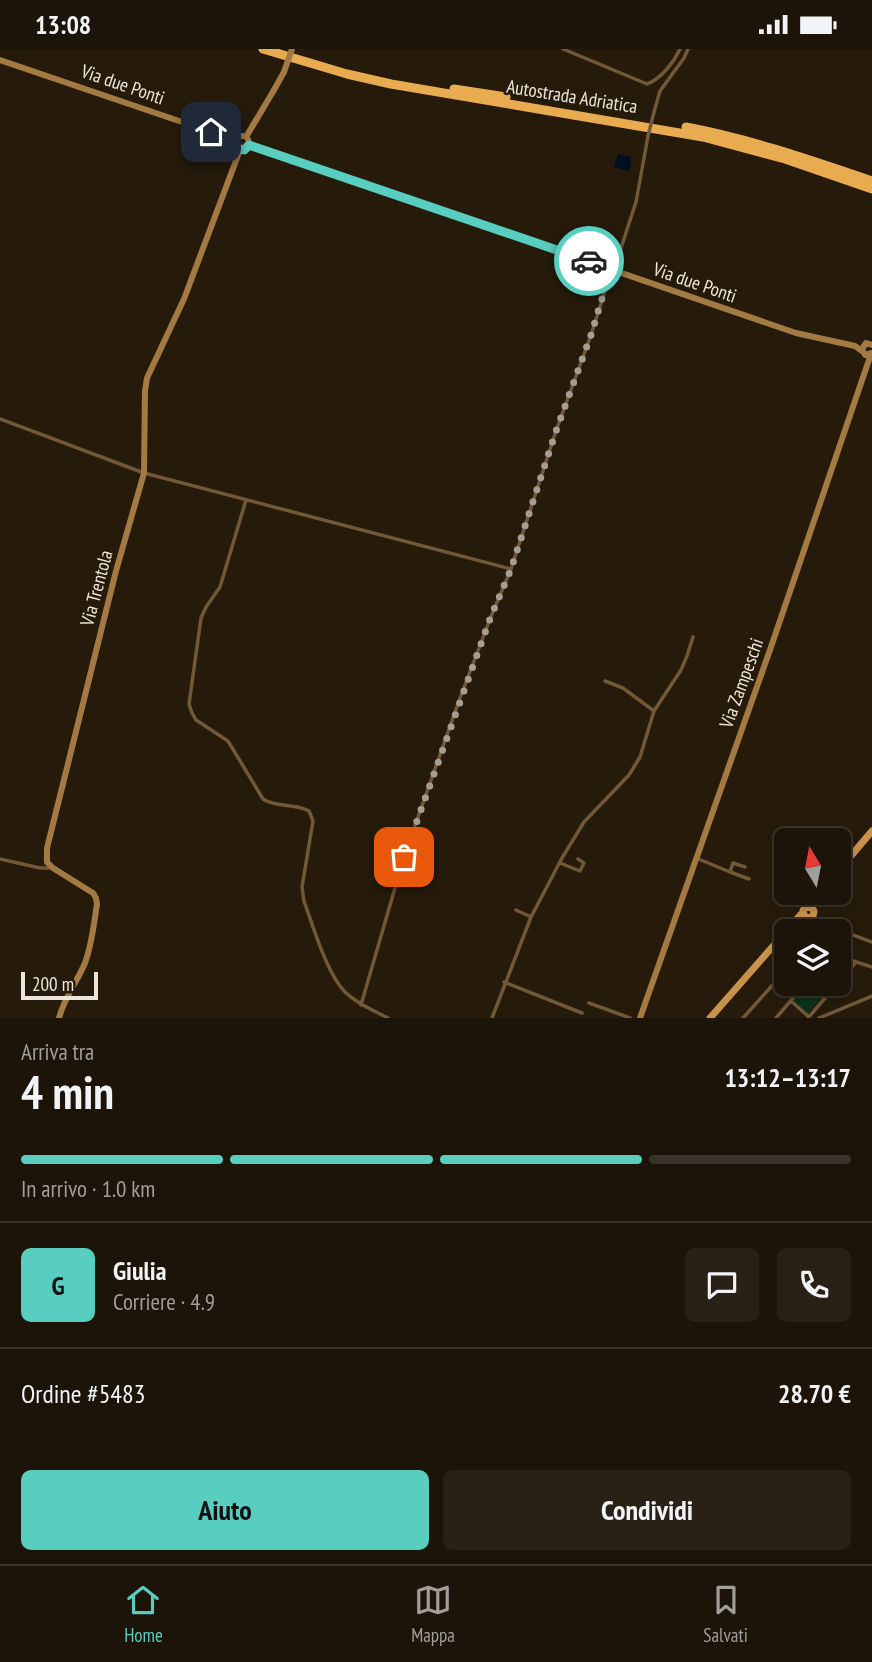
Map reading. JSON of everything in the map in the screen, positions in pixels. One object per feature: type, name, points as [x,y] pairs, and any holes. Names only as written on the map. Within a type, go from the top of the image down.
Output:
[{"type":"highway","name":"Autostrada Adriatica","points":[[263,49],[391,84],[703,137],[785,159],[872,189]]},
{"type":"highway","name":"Autostrada Adriatica","points":[[282,49],[375,75],[721,134],[775,148],[872,181]]},
{"type":"main road","points":[[851,856],[872,831]]},
{"type":"main road","points":[[713,1017],[796,919],[809,913],[813,905]]},
{"type":"street","points":[[246,137],[284,72],[292,49]]},
{"type":"street","points":[[563,49],[647,84],[660,75],[680,49]]},
{"type":"street","points":[[361,1005],[404,857],[490,619],[511,569],[611,269],[621,248],[636,202],[648,136],[660,91],[688,49]]},
{"type":"street","points":[[0,69],[3,61]]},
{"type":"street","name":"Via due Ponti","points":[[3,61],[235,140]]},
{"type":"street","points":[[240,136],[246,137],[249,145],[244,150],[235,145],[235,140],[240,136]]},
{"type":"street","name":"Via due Ponti","points":[[249,145],[796,333],[869,350]]},
{"type":"street","name":"Via Trentola","points":[[53,868],[47,862],[47,848],[113,584],[145,473],[147,378],[184,299],[240,149]]},
{"type":"street","name":"Via Zampeschi","points":[[640,1018],[771,647],[869,350]]},
{"type":"street","points":[[0,419],[145,473],[511,569]]},
{"type":"street","points":[[246,500],[220,587],[201,618],[189,704],[191,713],[196,720],[228,741],[263,799],[269,803],[306,809],[311,814],[313,825],[302,887],[304,901],[333,976],[361,1005],[388,1018]]},
{"type":"street","points":[[492,1018],[531,917],[584,822],[629,775],[640,757],[654,711],[681,670],[693,637]]},
{"type":"street","points":[[605,681],[623,688],[654,711]]},
{"type":"street","points":[[696,858],[749,879]]},
{"type":"street","points":[[0,859],[40,868],[53,868],[93,893],[96,898],[90,947],[60,1015]]},
{"type":"street","points":[[560,863],[580,871],[584,863],[578,859]]},
{"type":"street","points":[[730,872],[733,863],[745,867]]},
{"type":"street","points":[[516,911],[531,917]]},
{"type":"street","points":[[809,913],[816,919]]},
{"type":"street","points":[[851,935],[872,942]]},
{"type":"street","points":[[851,960],[872,967]]},
{"type":"street","points":[[851,968],[856,962]]},
{"type":"street","points":[[505,982],[582,1013]]},
{"type":"street","points":[[745,1017],[774,983]]},
{"type":"street","points":[[776,1018],[795,996]]},
{"type":"street","points":[[821,996],[824,999]]},
{"type":"street","points":[[791,1001],[808,1017],[827,996]]},
{"type":"street","points":[[819,1018],[872,996]]},
{"type":"street","points":[[589,1003],[630,1018]]},
{"type":"green space","points":[[798,996],[816,996],[820,999],[807,1014],[794,1001]]},
{"type":"water","points":[[618,154],[631,157],[630,171],[614,167]]},
{"type":"way so far","points":[[404,857],[460,698],[511,569],[598,313],[611,269],[589,261]]},
{"type":"route","points":[[211,132],[235,140],[236,147],[240,149],[244,150],[249,145],[589,261]]}]
